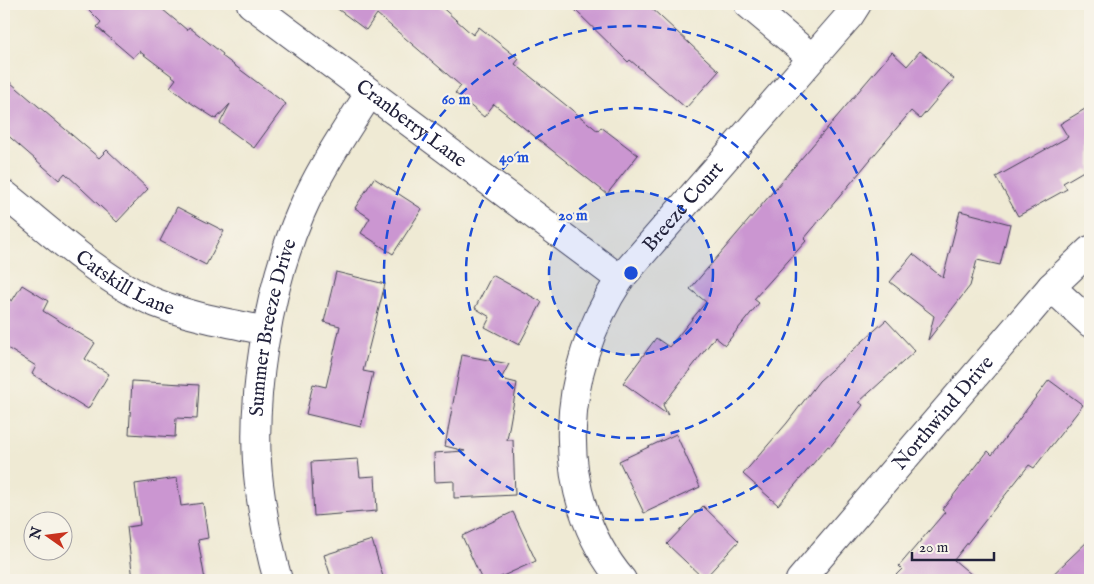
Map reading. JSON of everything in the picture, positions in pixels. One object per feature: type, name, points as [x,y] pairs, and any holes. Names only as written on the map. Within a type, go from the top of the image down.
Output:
[{"type":"street","name":"Cranberry Lane","points":[[251,4],[369,94],[620,279]]},
{"type":"street","points":[[748,4],[812,57]]},
{"type":"street","name":"Breeze Court","points":[[622,580],[595,539],[580,499],[571,460],[572,417],[578,373],[602,306],[620,279],[850,15],[857,4]]},
{"type":"street","name":"Summer Breeze Drive","points":[[278,580],[269,547],[258,482],[256,425],[268,331],[278,281],[301,211],[335,148],[369,94]]},
{"type":"street","name":"Catskill Lane","points":[[4,194],[117,282],[155,302],[192,314],[268,331]]},
{"type":"street","name":"Northwind Drive","points":[[800,580],[1051,287],[1090,250]]},
{"type":"street","points":[[1051,287],[1090,323]]},
{"type":"building","points":[[83,4],[156,4],[187,30],[189,27],[223,54],[222,56],[286,104],[254,148],[220,123],[230,104],[216,119],[188,101],[170,87],[176,79],[139,51],[133,58],[97,27],[101,22]]},
{"type":"building","points":[[331,4],[438,4],[473,35],[479,27],[519,59],[515,64],[598,131],[601,127],[638,155],[607,194],[494,104],[484,117],[455,93],[461,86],[377,14],[366,30]]},
{"type":"building","points":[[569,4],[647,4],[719,71],[686,108],[630,60],[628,62]]},
{"type":"building","points":[[920,51],[954,79],[920,119],[911,111],[804,239],[806,241],[754,299],[759,303],[725,345],[715,337],[663,405],[668,415],[623,383],[656,338],[669,347],[706,302],[690,289],[892,52],[907,66]]},
{"type":"building","points":[[4,77],[99,158],[107,150],[148,189],[117,222],[65,173],[59,180],[4,132]]},
{"type":"building","points":[[1090,106],[1090,174],[1087,169],[1063,183],[1067,189],[1018,216],[996,177],[1068,137],[1060,124]]},
{"type":"building","points":[[374,178],[422,209],[393,254],[361,233],[370,218],[355,208]]},
{"type":"building","points":[[177,207],[224,231],[206,265],[160,241]]},
{"type":"building","points":[[960,211],[1010,224],[1000,265],[977,260],[970,286],[928,340],[934,316],[890,282],[913,254],[943,278]]},
{"type":"building","points":[[336,272],[385,284],[363,371],[373,373],[361,427],[306,414],[313,384],[326,387],[340,326],[324,322]]},
{"type":"building","points":[[492,275],[542,302],[519,345],[485,327],[490,317],[475,308]]},
{"type":"building","points":[[22,285],[48,301],[43,311],[95,343],[85,359],[109,374],[88,409],[32,374],[36,366],[4,346],[4,296],[12,301]]},
{"type":"building","points":[[886,320],[915,351],[859,402],[863,405],[830,447],[828,446],[778,505],[743,474],[787,423],[819,381]]},
{"type":"building","points":[[462,355],[509,364],[501,379],[517,383],[507,440],[513,440],[515,495],[454,498],[454,481],[435,482],[434,453],[465,451],[445,446]]},
{"type":"building","points":[[1049,380],[1083,405],[1034,468],[1029,465],[954,560],[978,580],[891,580],[902,569],[899,566],[945,512],[942,510],[988,451],[992,455]]},
{"type":"building","points":[[132,381],[199,385],[197,419],[176,418],[175,437],[129,434]]},
{"type":"building","points":[[676,434],[700,487],[644,513],[619,461]]},
{"type":"building","points":[[358,459],[360,477],[375,476],[377,511],[314,516],[311,462]]},
{"type":"building","points":[[177,478],[181,506],[203,503],[208,538],[198,540],[205,580],[133,580],[127,527],[140,525],[135,484]]},
{"type":"building","points":[[703,506],[739,541],[704,579],[667,544]]},
{"type":"building","points":[[513,512],[536,561],[494,580],[482,580],[462,536]]},
{"type":"building","points":[[1090,539],[1090,580],[1047,580]]},
{"type":"building","points":[[372,540],[384,580],[332,580],[324,555]]}]
